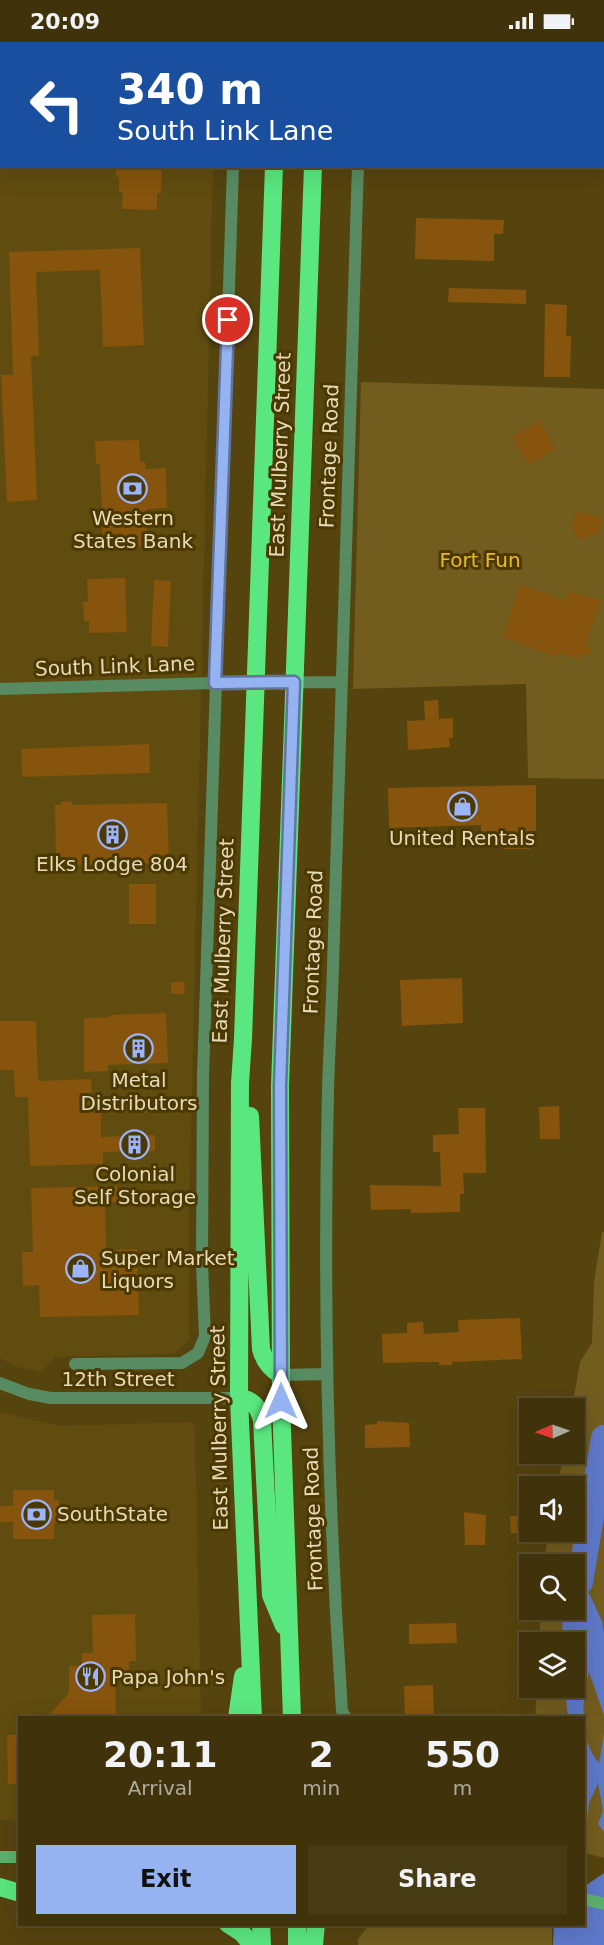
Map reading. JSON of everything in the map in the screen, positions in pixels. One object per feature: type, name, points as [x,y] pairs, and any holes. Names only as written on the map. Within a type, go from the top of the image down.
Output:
[{"type":"highway","name":"East Mulberry Street","points":[[253,1716],[239,1398],[240,1094],[274,168]]},
{"type":"highway","name":"East Mulberry Street","points":[[292,1716],[281,1375],[280,1086],[313,168]]},
{"type":"highway","points":[[243,1039],[252,1136],[261,1349],[266,1363],[281,1375]]},
{"type":"highway","points":[[239,1398],[253,1402],[260,1411],[262,1420],[271,1595],[289,1639]]},
{"type":"highway","points":[[237,1716],[249,1642]]},
{"type":"highway","points":[[291,1681],[300,1716]]},
{"type":"highway","points":[[0,1887],[18,1892]]},
{"type":"highway","points":[[231,1926],[242,1933],[252,1945]]},
{"type":"highway","points":[[261,1926],[262,1945]]},
{"type":"highway","points":[[297,1926],[297,1945]]},
{"type":"highway","points":[[314,1945],[316,1926]]},
{"type":"main road","points":[[0,1857],[18,1857]]},
{"type":"main road","points":[[0,1887],[18,1886]]},
{"type":"main road","points":[[585,1899],[604,1904]]},
{"type":"street","points":[[75,1364],[182,1363],[198,1353],[205,1336],[202,1264],[203,1076],[233,168]]},
{"type":"street","name":"Frontage Road","points":[[345,1716],[342,1712],[338,1661],[327,1374],[328,1088],[333,972],[339,682],[358,168]]},
{"type":"street","name":"South Link Lane","points":[[0,689],[339,682]]},
{"type":"street","points":[[281,1375],[327,1374]]},
{"type":"street","name":"12th Street","points":[[0,1383],[29,1394],[51,1398],[239,1398]]},
{"type":"shaded area","points":[[0,168],[213,168],[189,1221],[189,1340],[173,1354],[54,1357],[42,1372],[18,1367],[0,1358]]},
{"type":"shaded area","points":[[0,1412],[59,1426],[191,1422],[195,1427],[201,1716],[18,1716],[18,1821],[0,1820]]},
{"type":"green space","name":"Fort Fun","points":[[361,382],[604,389],[604,779],[528,778],[526,684],[353,689]]},
{"type":"green space","points":[[602,1232],[604,1232],[604,1858],[585,1853],[585,1716],[535,1716],[536,1698],[585,1698],[585,1632],[540,1632],[540,1620],[585,1620],[585,1554],[545,1554],[547,1542],[585,1542],[585,1476],[559,1476],[562,1464],[585,1464],[585,1398],[574,1398],[580,1362],[592,1343],[594,1283]]},
{"type":"green space","points":[[368,1926],[552,1926],[552,1945],[358,1945],[358,1939]]},
{"type":"water","points":[[585,1544],[586,1587],[602,1621],[604,1634],[604,1715],[589,1672],[585,1695],[585,1632],[562,1632],[563,1620],[585,1620],[585,1554],[580,1554]]},
{"type":"water","points":[[566,1698],[585,1698],[584,1716],[568,1716]]},
{"type":"water","points":[[585,1731],[592,1753],[599,1763],[604,1734],[604,1832],[598,1824],[603,1811],[598,1783],[589,1803],[585,1841]]},
{"type":"water","points":[[604,1873],[604,1945],[553,1945],[554,1926],[585,1926],[585,1886]]},
{"type":"building","points":[[116,168],[162,168],[161,194],[157,193],[157,210],[122,209],[123,192],[119,192],[119,177],[116,177]]},
{"type":"building","points":[[416,218],[504,220],[503,234],[494,234],[494,261],[415,259]]},
{"type":"building","points":[[140,248],[144,345],[103,347],[100,270],[36,272],[39,356],[31,356],[37,500],[7,502],[1,375],[13,375],[9,252]]},
{"type":"building","points":[[449,288],[526,290],[526,304],[448,302]]},
{"type":"building","points":[[545,304],[567,305],[566,336],[571,336],[570,377],[544,377]]},
{"type":"building","points":[[539,421],[556,449],[529,465],[512,437]]},
{"type":"building","name":"Western States Bank","points":[[139,440],[140,462],[145,462],[146,469],[166,468],[167,508],[147,509],[147,532],[141,532],[141,547],[103,549],[100,464],[96,464],[95,441]]},
{"type":"building","points":[[576,511],[602,518],[598,535],[589,533],[587,539],[575,537],[576,531],[572,530]]},
{"type":"building","points":[[125,578],[127,632],[89,633],[89,621],[84,621],[83,602],[88,602],[87,579]]},
{"type":"building","points":[[154,580],[171,581],[168,647],[151,646]]},
{"type":"building","points":[[521,585],[565,601],[570,591],[601,601],[585,644],[592,647],[588,656],[580,654],[578,659],[557,652],[556,657],[502,637]]},
{"type":"building","points":[[438,700],[439,719],[453,718],[453,738],[449,738],[450,747],[408,750],[407,721],[425,720],[424,701]]},
{"type":"building","points":[[149,744],[150,773],[22,777],[21,749]]},
{"type":"building","name":"United Rentals","points":[[536,785],[536,831],[529,831],[530,849],[504,849],[504,832],[481,832],[481,825],[389,828],[388,788]]},
{"type":"building","name":"Elks Lodge 804","points":[[72,801],[72,805],[167,803],[169,863],[56,865],[55,805]]},
{"type":"building","points":[[129,884],[156,884],[156,924],[129,924]]},
{"type":"building","points":[[462,978],[463,1023],[402,1026],[400,980]]},
{"type":"building","points":[[171,982],[184,982],[185,994],[171,994]]},
{"type":"building","name":"Metal Distributors","points":[[166,1013],[168,1063],[108,1065],[108,1071],[84,1072],[84,1018]]},
{"type":"building","points":[[0,1021],[36,1021],[38,1081],[91,1079],[93,1113],[101,1113],[101,1137],[155,1135],[155,1151],[103,1152],[103,1164],[30,1166],[28,1097],[15,1097],[14,1070],[0,1070]]},
{"type":"building","points":[[155,1098],[156,1112],[115,1113],[115,1099]]},
{"type":"building","points":[[559,1106],[560,1139],[540,1139],[539,1107]]},
{"type":"building","points":[[458,1108],[485,1108],[486,1173],[463,1173],[464,1194],[460,1194],[460,1212],[411,1213],[411,1209],[371,1210],[370,1185],[441,1186],[440,1152],[433,1152],[433,1135],[459,1134]]},
{"type":"building","points":[[117,1186],[118,1202],[105,1202],[106,1250],[137,1249],[139,1315],[40,1317],[39,1285],[23,1286],[22,1252],[33,1252],[31,1188]]},
{"type":"building","points":[[520,1318],[522,1359],[452,1362],[452,1365],[439,1365],[439,1362],[383,1363],[382,1334],[407,1333],[407,1323],[423,1322],[424,1334],[459,1332],[458,1320]]},
{"type":"building","points":[[377,1421],[409,1423],[410,1447],[365,1448],[365,1425],[377,1424]]},
{"type":"building","name":"SouthState","points":[[13,1490],[54,1490],[54,1500],[59,1500],[59,1523],[54,1523],[54,1539],[13,1539],[13,1522],[0,1522],[0,1506],[13,1506]]},
{"type":"building","points":[[464,1512],[486,1515],[485,1545],[465,1545]]},
{"type":"building","points":[[510,1516],[519,1516],[519,1533],[511,1533]]},
{"type":"building","points":[[135,1614],[136,1661],[129,1661],[129,1674],[115,1674],[116,1716],[48,1716],[69,1693],[69,1666],[82,1666],[82,1653],[93,1653],[92,1615]]},
{"type":"building","points":[[456,1623],[457,1643],[409,1644],[409,1624]]},
{"type":"building","points":[[433,1685],[434,1716],[405,1716],[404,1686]]},
{"type":"building","points":[[7,1735],[18,1735],[18,1784],[8,1784]]},
{"type":"waterway","points":[[585,1554],[604,1438]]},
{"type":"place","name":"Western States Bank","points":[[133,488]]},
{"type":"place","name":"United Rentals","points":[[462,807]]},
{"type":"place","name":"Elks Lodge 804","points":[[112,834]]},
{"type":"place","name":"Metal Distributors","points":[[139,1049]]},
{"type":"place","name":"Colonial Self Storage","points":[[135,1144]]},
{"type":"place","name":"Super Market Liquors","points":[[80,1269]]},
{"type":"place","name":"SouthState","points":[[36,1514]]},
{"type":"place","name":"Papa John's","points":[[90,1677]]},
{"type":"route","points":[[228,320],[215,683],[294,682],[280,1086],[281,1401]]}]
